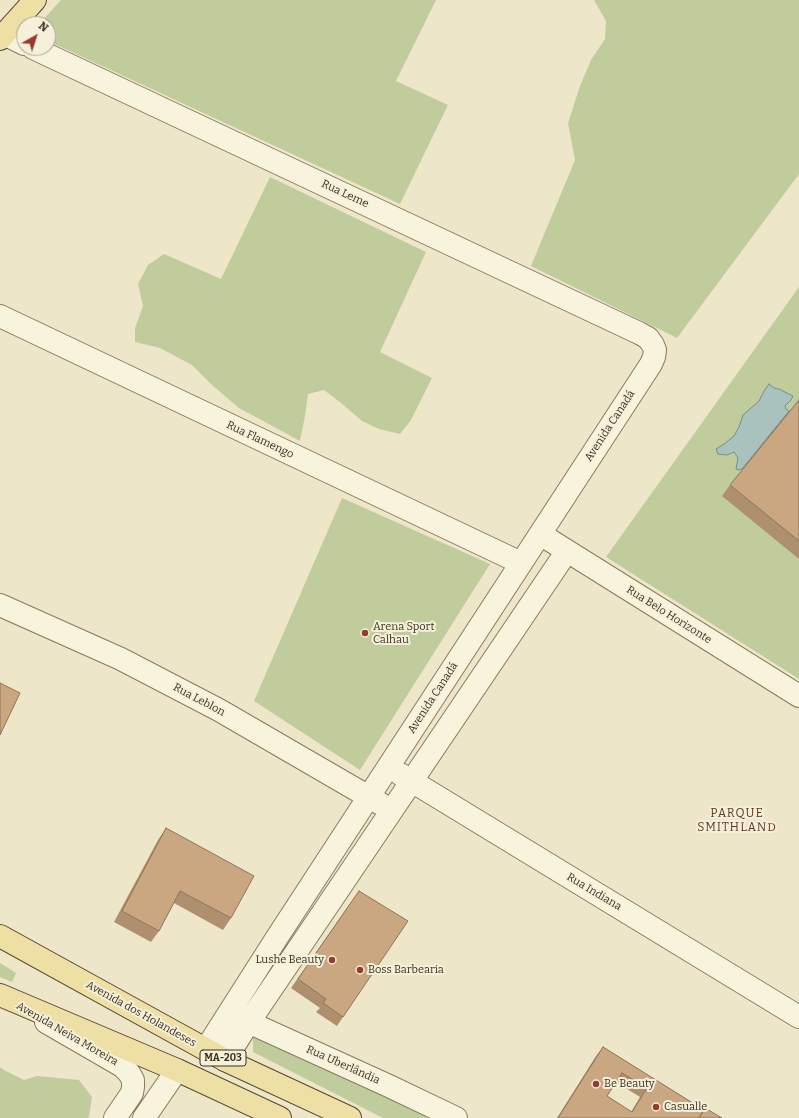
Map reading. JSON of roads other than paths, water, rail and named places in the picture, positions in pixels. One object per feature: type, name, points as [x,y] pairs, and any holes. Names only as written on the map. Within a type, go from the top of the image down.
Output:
[{"type":"main road","points":[[2,37],[35,0]]},
{"type":"main road","name":"Avenida dos Holandeses","points":[[0,936],[226,1060],[350,1118]]},
{"type":"main road","name":"MA-203","points":[[0,996],[177,1070],[268,1115]]},
{"type":"street","points":[[2,37],[16,41]]},
{"type":"street","name":"Rua Leme","points":[[50,56],[639,333],[648,338],[653,345]]},
{"type":"street","name":"Rua Flamengo","points":[[0,316],[521,563]]},
{"type":"street","name":"Avenida Canadá","points":[[206,1049],[651,364],[655,350],[653,345]]},
{"type":"street","name":"Rua Belo Horizonte","points":[[540,534],[799,696]]},
{"type":"street","points":[[226,1060],[249,1022],[391,810],[567,551]]},
{"type":"street","name":"Rua Leblon","points":[[0,604],[121,659],[212,706],[391,810]]},
{"type":"street","name":"Rua Indiana","points":[[388,767],[799,1017]]},
{"type":"street","name":"Avenida Neiva Moreira","points":[[0,996],[122,1066],[132,1080],[133,1087],[132,1094],[115,1118]]},
{"type":"street","name":"Rua Uberlândia","points":[[229,1013],[456,1118]]},
{"type":"street","points":[[144,1118],[177,1070]]},
{"type":"water","points":[[769,384],[774,388],[793,396],[785,406],[789,411],[742,469],[738,470],[736,469],[738,458],[734,452],[727,455],[718,454],[716,449],[734,436],[743,415],[759,401]]},
{"type":"place","name":"Arena Sport Calhau","points":[[365,633]]},
{"type":"place","name":"Lushe Beauty","points":[[332,960]]},
{"type":"place","name":"Boss Barbearia","points":[[360,970]]},
{"type":"place","name":"Be Beauty","points":[[596,1084]]},
{"type":"place","name":"Casualle","points":[[656,1107]]},
{"type":"district","name":"PARQUE SMITHLAND","points":[[737,821]]}]
